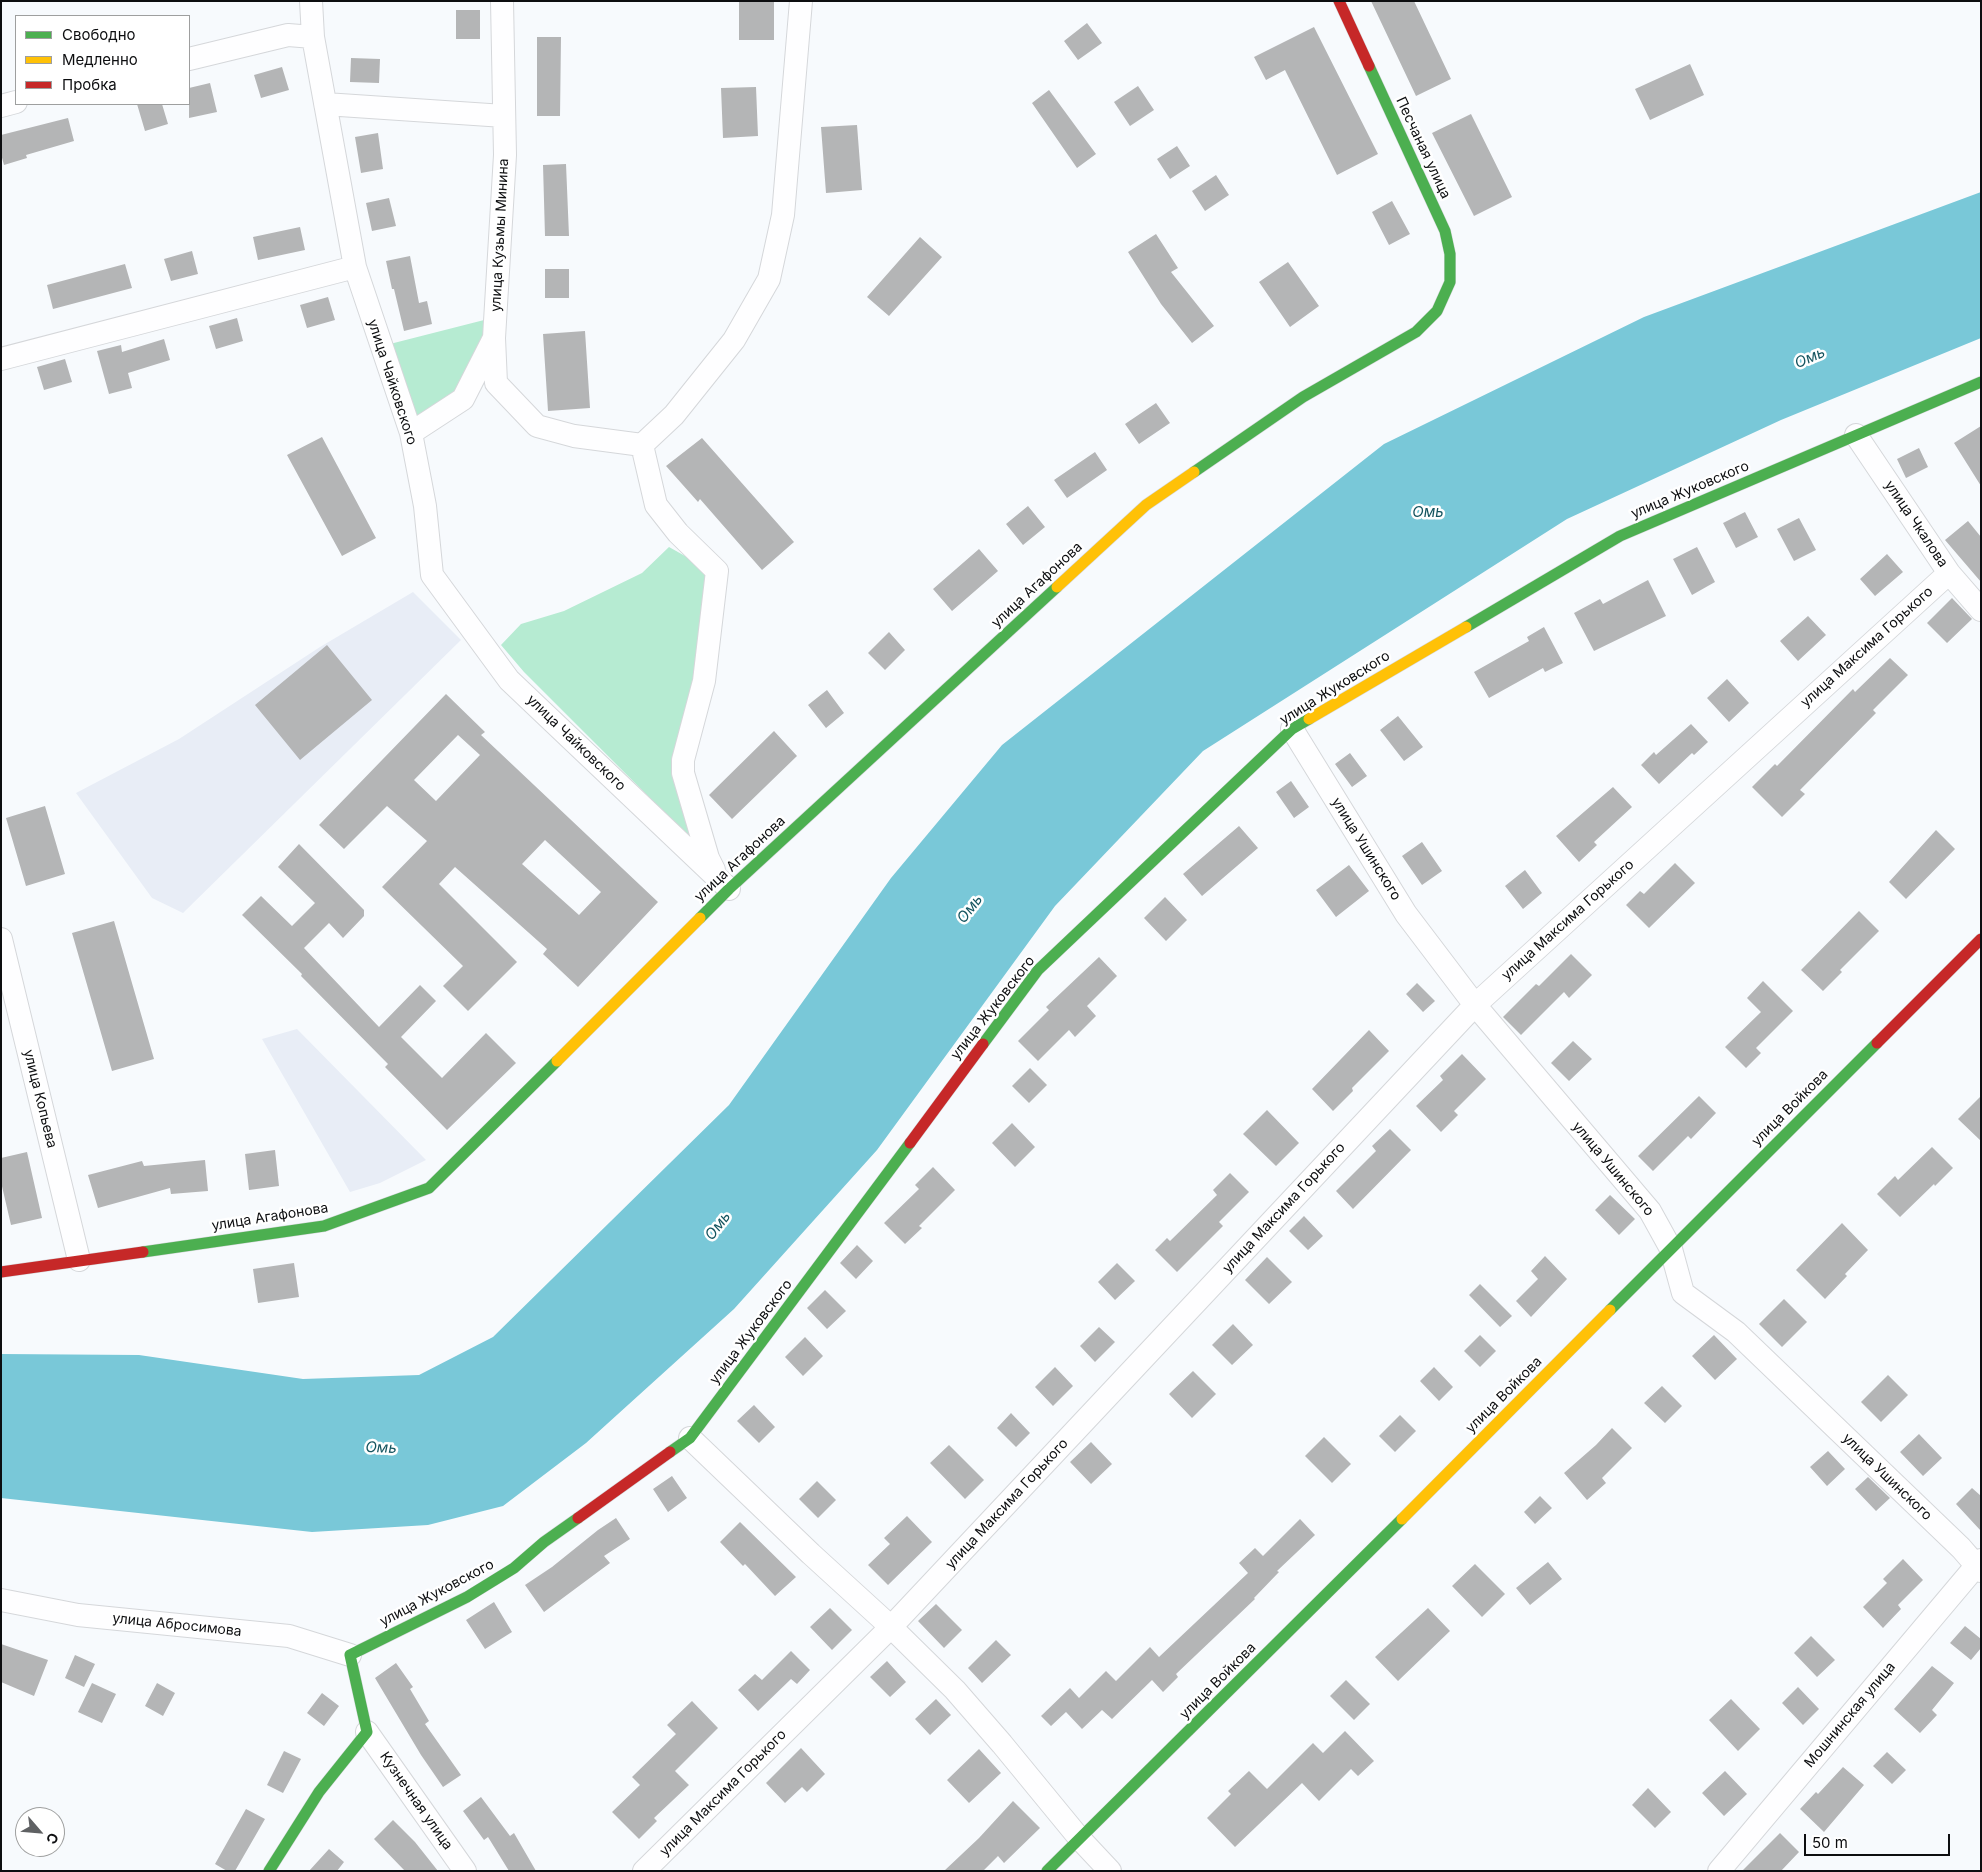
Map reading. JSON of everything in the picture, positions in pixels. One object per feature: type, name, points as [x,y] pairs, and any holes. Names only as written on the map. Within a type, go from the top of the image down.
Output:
[{"type":"street","name":"улица Чайковского","points":[[311,1],[313,37],[354,267],[411,433],[425,506],[432,575],[509,680],[724,885]]},
{"type":"street","name":"улица Кузьмы Минина","points":[[411,433],[463,399],[494,338],[505,155],[502,1]]},
{"type":"street","points":[[642,445],[674,415],[734,340],[769,279],[783,215],[801,1]]},
{"type":"street","name":"Песчаная улица","points":[[1339,1],[1445,231],[1450,254],[1450,282],[1436,310]]},
{"type":"street","points":[[190,59],[288,35],[313,37]]},
{"type":"street","points":[[1,106],[15,102]]},
{"type":"street","points":[[325,104],[504,116]]},
{"type":"street","points":[[1,359],[354,267]]},
{"type":"street","name":"улица Агафонова","points":[[1,1272],[324,1226],[429,1188],[724,885],[1146,505],[1303,396],[1416,332],[1436,310]]},
{"type":"street","points":[[494,338],[496,383],[538,426]]},
{"type":"street","name":"улица Жуковского","points":[[350,1655],[467,1597],[514,1568],[544,1542],[690,1438],[1038,970],[1292,729],[1620,536],[1981,382]]},
{"type":"street","points":[[463,399],[489,396],[538,426],[574,436],[642,445]]},
{"type":"street","name":"улица Чкалова","points":[[1856,435],[1949,573],[1981,610]]},
{"type":"street","points":[[642,445],[656,505],[678,533],[717,570],[704,681],[683,760],[683,773],[708,858],[724,885]]},
{"type":"street","name":"улица Максима Горького","points":[[644,1871],[891,1627],[1475,1005],[1949,573]]},
{"type":"street","name":"улица Ушинского","points":[[1292,729],[1406,914],[1475,1005],[1650,1211],[1671,1249],[1684,1293],[1736,1332],[1979,1565]]},
{"type":"street","name":"улица Копьева","points":[[1,939],[79,1260]]},
{"type":"street","name":"улица Войкова","points":[[1047,1871],[1981,939]]},
{"type":"street","points":[[690,1438],[811,1554],[891,1627],[955,1690],[1080,1839],[1110,1871]]},
{"type":"street","name":"Мошнинская улица","points":[[1719,1871],[1979,1565]]},
{"type":"street","name":"улица Абросимова","points":[[1,1600],[78,1615],[288,1636],[350,1655]]},
{"type":"street","points":[[269,1871],[319,1792],[368,1732],[350,1655]]},
{"type":"street","name":"Кузнечная улица","points":[[368,1732],[465,1871]]},
{"type":"shaded area","points":[[413,592],[461,640],[183,913],[152,898],[76,793],[179,739],[320,647]]},
{"type":"shaded area","points":[[297,1029],[426,1160],[380,1183],[350,1192],[262,1039]]},
{"type":"green space","points":[[488,319],[489,339],[461,396],[412,429],[386,345]]},
{"type":"green space","points":[[669,547],[710,570],[697,687],[677,764],[701,849],[524,672],[501,645],[521,624],[564,611],[642,573]]},
{"type":"water","name":"Омь","points":[[1981,192],[1981,338],[1781,420],[1567,519],[1203,751],[1055,906],[877,1150],[734,1309],[586,1443],[503,1506],[428,1525],[312,1532],[1,1498],[1,1354],[139,1355],[303,1379],[419,1375],[493,1337],[729,1105],[891,878],[1002,745],[1384,444],[1644,317]]},
{"type":"building","points":[[739,1],[774,1],[774,40],[739,40]]},
{"type":"building","points":[[1371,1],[1414,1],[1451,79],[1416,96]]},
{"type":"building","points":[[456,10],[480,10],[480,39],[456,39]]},
{"type":"building","points":[[1087,23],[1102,43],[1078,60],[1064,41]]},
{"type":"building","points":[[1314,27],[1378,154],[1337,175],[1285,70],[1266,80],[1254,57]]},
{"type":"building","points":[[537,37],[561,37],[560,116],[537,116]]},
{"type":"building","points":[[351,58],[380,59],[379,83],[350,82]]},
{"type":"building","points":[[1690,64],[1704,95],[1650,120],[1635,89]]},
{"type":"building","points":[[282,67],[289,90],[261,98],[254,75]]},
{"type":"building","points":[[210,83],[217,112],[189,118],[190,88]]},
{"type":"building","points":[[1138,86],[1154,110],[1130,126],[1114,102]]},
{"type":"building","points":[[756,87],[758,136],[723,138],[721,88]]},
{"type":"building","points":[[1049,90],[1096,154],[1077,168],[1032,103]]},
{"type":"building","points":[[137,105],[162,105],[168,124],[145,131]]},
{"type":"building","points":[[1471,114],[1512,197],[1474,216],[1432,133]]},
{"type":"building","points":[[68,118],[74,141],[26,155],[27,158],[4,165],[1,154],[1,135]]},
{"type":"building","points":[[857,125],[862,190],[826,193],[821,127]]},
{"type":"building","points":[[378,133],[383,169],[361,173],[355,137]]},
{"type":"building","points":[[1177,146],[1190,166],[1170,179],[1157,159]]},
{"type":"building","points":[[566,164],[569,236],[545,236],[543,165]]},
{"type":"building","points":[[1216,175],[1229,195],[1205,211],[1192,191]]},
{"type":"building","points":[[389,198],[396,226],[372,231],[366,203]]},
{"type":"building","points":[[1392,201],[1410,234],[1389,245],[1372,212]]},
{"type":"building","points":[[300,227],[305,250],[258,260],[253,237]]},
{"type":"building","points":[[1156,234],[1178,268],[1171,272],[1214,326],[1192,343],[1161,304],[1128,252]]},
{"type":"building","points":[[920,237],[942,257],[889,316],[867,297]]},
{"type":"building","points":[[192,251],[198,274],[171,281],[164,259]]},
{"type":"building","points":[[410,256],[419,303],[427,301],[432,324],[404,331],[386,261]]},
{"type":"building","points":[[1288,262],[1319,306],[1290,327],[1259,282]]},
{"type":"building","points":[[125,264],[132,288],[53,309],[47,285]]},
{"type":"building","points":[[545,269],[569,269],[569,298],[545,298]]},
{"type":"building","points":[[328,297],[335,320],[307,328],[300,305]]},
{"type":"building","points":[[237,318],[243,341],[216,349],[209,326]]},
{"type":"building","points":[[585,331],[590,408],[548,411],[543,334]]},
{"type":"building","points":[[164,339],[170,360],[128,373],[132,388],[109,394],[97,351],[121,345],[122,352]]},
{"type":"building","points":[[65,359],[72,382],[44,390],[37,367]]},
{"type":"building","points":[[1156,403],[1170,423],[1139,444],[1125,424]]},
{"type":"building","points":[[1981,426],[1981,486],[1954,443]]},
{"type":"building","points":[[322,437],[376,538],[342,556],[287,455]]},
{"type":"building","points":[[702,438],[794,542],[762,570],[700,499],[698,502],[666,466]]},
{"type":"building","points":[[1919,448],[1928,467],[1906,478],[1897,459]]},
{"type":"building","points":[[1095,452],[1107,470],[1067,498],[1054,480]]},
{"type":"building","points":[[1028,506],[1045,527],[1023,545],[1006,524]]},
{"type":"building","points":[[1745,512],[1758,537],[1736,548],[1723,523]]},
{"type":"building","points":[[1799,518],[1816,550],[1794,561],[1777,529]]},
{"type":"building","points":[[1968,521],[1981,537],[1981,582],[1945,540]]},
{"type":"building","points":[[1697,547],[1715,582],[1692,595],[1673,559]]},
{"type":"building","points":[[979,549],[998,571],[952,611],[933,589]]},
{"type":"building","points":[[1887,554],[1903,572],[1875,596],[1860,579]]},
{"type":"building","points":[[1648,580],[1666,616],[1594,651],[1574,613],[1600,599],[1603,604]]},
{"type":"building","points":[[1952,598],[1972,619],[1947,643],[1927,623]]},
{"type":"building","points":[[1808,616],[1826,635],[1798,661],[1780,641]]},
{"type":"building","points":[[1544,627],[1563,663],[1545,672],[1543,668],[1489,698],[1474,672],[1529,641],[1527,637]]},
{"type":"building","points":[[889,632],[905,650],[885,670],[868,653]]},
{"type":"building","points":[[327,645],[372,700],[300,760],[255,705]]},
{"type":"building","points":[[1890,658],[1908,675],[1873,710],[1876,713],[1800,790],[1805,794],[1782,817],[1752,787],[1775,764],[1777,766],[1853,689],[1855,692]]},
{"type":"building","points":[[1727,679],[1749,703],[1729,722],[1707,698]]},
{"type":"building","points":[[827,690],[844,713],[826,728],[808,705]]},
{"type":"building","points":[[446,694],[485,732],[481,735],[658,902],[578,987],[543,954],[547,949],[455,867],[439,884],[517,962],[468,1011],[443,986],[463,966],[382,887],[427,841],[387,806],[344,849],[319,825]],"holes":[[[458,735],[480,755],[436,801],[414,780]],[[545,840],[601,892],[579,915],[522,864]]]},
{"type":"building","points":[[1398,716],[1423,747],[1404,761],[1380,730]]},
{"type":"building","points":[[1691,724],[1708,742],[1694,755],[1692,753],[1659,784],[1641,765],[1654,752],[1656,755]]},
{"type":"building","points":[[774,731],[797,756],[732,819],[709,795]]},
{"type":"building","points":[[1350,753],[1367,776],[1352,787],[1335,764]]},
{"type":"building","points":[[1291,781],[1309,807],[1294,818],[1276,792]]},
{"type":"building","points":[[1613,787],[1632,807],[1594,842],[1597,845],[1579,862],[1556,836]]},
{"type":"building","points":[[45,806],[65,874],[26,886],[6,818]]},
{"type":"building","points":[[1239,826],[1258,848],[1202,896],[1183,874]]},
{"type":"building","points":[[1936,830],[1955,849],[1906,899],[1889,882]]},
{"type":"building","points":[[1422,842],[1442,871],[1422,885],[1402,856]]},
{"type":"building","points":[[299,844],[364,910],[364,916],[343,938],[329,923],[304,948],[379,1027],[420,985],[436,1001],[401,1037],[442,1078],[486,1033],[516,1063],[447,1130],[385,1067],[388,1064],[301,976],[302,974],[242,915],[261,896],[292,926],[315,903],[278,867]]},
{"type":"building","points":[[1675,863],[1695,883],[1649,928],[1626,905],[1640,891],[1644,894]]},
{"type":"building","points":[[1349,865],[1369,891],[1336,917],[1316,890]]},
{"type":"building","points":[[1525,870],[1542,893],[1523,909],[1505,886]]},
{"type":"building","points":[[1165,897],[1187,920],[1166,941],[1144,918]]},
{"type":"building","points":[[1859,911],[1879,931],[1840,970],[1842,972],[1823,991],[1801,970]]},
{"type":"building","points":[[114,921],[154,1059],[112,1071],[72,933]]},
{"type":"building","points":[[1571,954],[1592,975],[1569,998],[1564,992],[1521,1035],[1503,1017],[1536,984],[1539,986]]},
{"type":"building","points":[[1099,957],[1117,976],[1087,1006],[1096,1016],[1075,1037],[1069,1030],[1038,1061],[1018,1041],[1049,1010],[1046,1007]]},
{"type":"building","points":[[1763,981],[1793,1011],[1756,1048],[1761,1053],[1746,1068],[1725,1047],[1761,1012],[1747,998]]},
{"type":"building","points":[[1417,983],[1435,1001],[1423,1012],[1406,994]]},
{"type":"building","points":[[1369,1030],[1389,1051],[1352,1088],[1353,1091],[1333,1111],[1312,1089]]},
{"type":"building","points":[[1573,1041],[1592,1059],[1569,1081],[1551,1063]]},
{"type":"building","points":[[1462,1054],[1486,1079],[1454,1111],[1458,1115],[1441,1132],[1416,1106],[1443,1080],[1440,1076]]},
{"type":"building","points":[[1030,1068],[1047,1085],[1029,1103],[1012,1086]]},
{"type":"building","points":[[1699,1096],[1716,1113],[1691,1139],[1688,1136],[1653,1171],[1638,1156]]},
{"type":"building","points":[[1981,1096],[1981,1141],[1958,1119]]},
{"type":"building","points":[[1267,1110],[1299,1143],[1276,1166],[1243,1134]]},
{"type":"building","points":[[1012,1123],[1035,1147],[1015,1167],[992,1143]]},
{"type":"building","points":[[1390,1129],[1411,1150],[1353,1209],[1336,1191],[1376,1151],[1372,1146]]},
{"type":"building","points":[[1932,1147],[1953,1168],[1900,1217],[1877,1194],[1895,1176],[1898,1180]]},
{"type":"building","points":[[275,1150],[279,1186],[249,1190],[245,1154]]},
{"type":"building","points":[[27,1152],[42,1218],[11,1225],[1,1182],[1,1158]]},
{"type":"building","points":[[205,1160],[208,1191],[171,1194],[170,1188],[98,1208],[88,1175],[142,1161],[144,1166]]},
{"type":"building","points":[[933,1167],[955,1190],[919,1226],[922,1228],[905,1244],[884,1223],[919,1189],[915,1185]]},
{"type":"building","points":[[1230,1173],[1249,1192],[1219,1222],[1223,1226],[1177,1272],[1155,1250],[1167,1238],[1170,1241],[1217,1195],[1213,1190]]},
{"type":"building","points":[[1610,1195],[1635,1219],[1619,1235],[1595,1210]]},
{"type":"building","points":[[1304,1216],[1323,1236],[1308,1250],[1289,1231]]},
{"type":"building","points":[[1842,1223],[1868,1250],[1825,1299],[1796,1270]]},
{"type":"building","points":[[857,1245],[873,1261],[856,1279],[840,1263]]},
{"type":"building","points":[[1545,1256],[1567,1279],[1531,1317],[1516,1301],[1538,1279],[1531,1271]]},
{"type":"building","points":[[1267,1257],[1292,1282],[1269,1304],[1245,1280]]},
{"type":"building","points":[[294,1263],[299,1297],[258,1303],[253,1269]]},
{"type":"building","points":[[1117,1263],[1135,1281],[1115,1300],[1098,1282]]},
{"type":"building","points":[[1480,1284],[1512,1316],[1500,1327],[1469,1295]]},
{"type":"building","points":[[825,1290],[846,1311],[827,1329],[807,1308]]},
{"type":"building","points":[[1784,1299],[1807,1322],[1782,1347],[1759,1324]]},
{"type":"building","points":[[1233,1324],[1253,1345],[1232,1365],[1212,1345]]},
{"type":"building","points":[[1099,1327],[1115,1342],[1095,1362],[1080,1346]]},
{"type":"building","points":[[1480,1335],[1496,1351],[1480,1367],[1464,1351]]},
{"type":"building","points":[[1714,1335],[1737,1359],[1715,1380],[1692,1356]]},
{"type":"building","points":[[805,1337],[823,1356],[803,1376],[785,1357]]},
{"type":"building","points":[[1055,1367],[1073,1386],[1053,1406],[1035,1387]]},
{"type":"building","points":[[1434,1367],[1453,1387],[1439,1401],[1420,1381]]},
{"type":"building","points":[[1193,1371],[1216,1394],[1192,1418],[1169,1394]]},
{"type":"building","points":[[1888,1375],[1908,1395],[1881,1422],[1861,1402]]},
{"type":"building","points":[[1662,1386],[1682,1406],[1665,1423],[1644,1403]]},
{"type":"building","points":[[754,1405],[775,1427],[759,1443],[737,1421]]},
{"type":"building","points":[[1011,1413],[1030,1433],[1016,1447],[997,1428]]},
{"type":"building","points":[[1400,1415],[1416,1431],[1395,1452],[1379,1436]]},
{"type":"building","points":[[1612,1428],[1632,1448],[1602,1478],[1606,1483],[1587,1500],[1564,1473]]},
{"type":"building","points":[[1919,1434],[1942,1458],[1923,1476],[1900,1452]]},
{"type":"building","points":[[1324,1437],[1351,1464],[1332,1483],[1305,1456]]},
{"type":"building","points":[[1091,1442],[1112,1464],[1091,1484],[1070,1462]]},
{"type":"building","points":[[949,1445],[984,1480],[965,1499],[930,1463]]},
{"type":"building","points":[[1828,1451],[1845,1469],[1827,1486],[1810,1467]]},
{"type":"building","points":[[672,1476],[687,1498],[668,1512],[653,1489]]},
{"type":"building","points":[[1868,1477],[1890,1498],[1876,1511],[1855,1489]]},
{"type":"building","points":[[817,1481],[836,1500],[818,1518],[799,1499]]},
{"type":"building","points":[[1972,1488],[1981,1496],[1981,1531],[1956,1504]]},
{"type":"building","points":[[1540,1496],[1552,1508],[1535,1524],[1524,1512]]},
{"type":"building","points":[[907,1516],[932,1542],[888,1585],[868,1565],[890,1544],[884,1538]]},
{"type":"building","points":[[616,1518],[630,1539],[604,1556],[610,1563],[544,1612],[525,1585],[552,1567]]},
{"type":"building","points":[[1300,1519],[1315,1535],[1277,1571],[1279,1572],[1255,1599],[1176,1674],[1178,1677],[1163,1692],[1152,1680],[1112,1719],[1102,1710],[1082,1729],[1066,1712],[1051,1726],[1041,1716],[1070,1688],[1079,1698],[1106,1671],[1116,1681],[1150,1647],[1159,1657],[1248,1573],[1239,1563],[1255,1548],[1263,1556]]},
{"type":"building","points":[[740,1522],[796,1577],[775,1596],[745,1564],[743,1566],[720,1542]]},
{"type":"building","points":[[1903,1559],[1923,1580],[1898,1605],[1901,1609],[1883,1628],[1863,1607],[1887,1583],[1883,1579]]},
{"type":"building","points":[[1548,1562],[1562,1579],[1530,1605],[1516,1588]]},
{"type":"building","points":[[1475,1564],[1505,1594],[1482,1617],[1452,1586]]},
{"type":"building","points":[[494,1602],[512,1632],[485,1649],[466,1620]]},
{"type":"building","points":[[936,1604],[962,1630],[944,1648],[918,1621]]},
{"type":"building","points":[[830,1608],[852,1630],[832,1650],[810,1627]]},
{"type":"building","points":[[1428,1608],[1450,1631],[1398,1681],[1375,1657]]},
{"type":"building","points":[[1965,1626],[1981,1639],[1981,1648],[1971,1660],[1950,1643]]},
{"type":"building","points":[[1811,1636],[1835,1660],[1817,1677],[1794,1653]]},
{"type":"building","points":[[996,1640],[1011,1655],[982,1683],[968,1668]]},
{"type":"building","points":[[1,1644],[48,1660],[34,1696],[1,1682]]},
{"type":"building","points":[[791,1651],[810,1670],[797,1684],[791,1679],[758,1711],[738,1690],[755,1674],[762,1680]]},
{"type":"building","points":[[75,1655],[95,1664],[84,1687],[65,1678]]},
{"type":"building","points":[[887,1661],[906,1682],[890,1697],[870,1677]]},
{"type":"building","points":[[396,1663],[413,1687],[410,1689],[429,1721],[425,1724],[461,1775],[443,1787],[421,1755],[375,1678]]},
{"type":"building","points":[[1932,1666],[1954,1683],[1932,1710],[1937,1715],[1920,1733],[1894,1709]]},
{"type":"building","points":[[1346,1680],[1370,1704],[1354,1720],[1330,1696]]},
{"type":"building","points":[[92,1683],[116,1694],[102,1723],[78,1712]]},
{"type":"building","points":[[157,1683],[175,1693],[163,1716],[145,1706]]},
{"type":"building","points":[[1798,1687],[1819,1709],[1803,1725],[1782,1703]]},
{"type":"building","points":[[322,1693],[339,1706],[324,1726],[307,1713]]},
{"type":"building","points":[[936,1699],[951,1715],[930,1735],[915,1719]]},
{"type":"building","points":[[1731,1699],[1760,1729],[1738,1751],[1709,1720]]},
{"type":"building","points":[[692,1701],[718,1728],[675,1771],[689,1785],[654,1818],[657,1821],[639,1839],[612,1812],[640,1785],[632,1777],[676,1734],[667,1725]]},
{"type":"building","points":[[1345,1731],[1374,1761],[1358,1776],[1351,1769],[1319,1801],[1302,1783],[1235,1847],[1207,1818],[1231,1794],[1228,1791],[1249,1771],[1267,1789],[1313,1743],[1323,1753]]},
{"type":"building","points":[[801,1748],[825,1774],[807,1792],[802,1787],[785,1803],[766,1783]]},
{"type":"building","points":[[979,1749],[1001,1773],[969,1803],[947,1780]]},
{"type":"building","points":[[284,1751],[301,1759],[283,1793],[267,1785]]},
{"type":"building","points":[[1887,1752],[1906,1770],[1892,1784],[1873,1766]]},
{"type":"building","points":[[1843,1767],[1864,1785],[1824,1832],[1800,1809],[1816,1792],[1818,1794]]},
{"type":"building","points":[[1725,1771],[1747,1794],[1724,1816],[1702,1793]]},
{"type":"building","points":[[1648,1788],[1671,1812],[1655,1828],[1632,1805]]},
{"type":"building","points":[[481,1797],[510,1836],[514,1833],[536,1871],[509,1871],[488,1837],[484,1840],[463,1811]]},
{"type":"building","points":[[1013,1801],[1040,1828],[1004,1863],[998,1856],[983,1871],[944,1871],[979,1838]]},
{"type":"building","points":[[246,1809],[265,1819],[235,1871],[227,1871],[215,1864]]},
{"type":"building","points":[[393,1820],[415,1842],[438,1871],[405,1871],[374,1839]]},
{"type":"building","points":[[1780,1833],[1799,1852],[1781,1871],[1742,1871]]},
{"type":"building","points":[[329,1849],[344,1862],[337,1871],[309,1871]]},
{"type":"traffic: fast","points":[[1194,472],[1303,397],[1416,332],[1437,311],[1450,282],[1450,254],[1445,231],[1369,66]]},
{"type":"traffic: fast","points":[[1466,627],[1620,536],[1981,382]]},
{"type":"traffic: fast","points":[[700,918],[729,889],[1057,587]]},
{"type":"traffic: fast","points":[[983,1044],[1038,970],[1292,729],[1309,719]]},
{"type":"traffic: fast","points":[[1610,1310],[1877,1043]]},
{"type":"traffic: fast","points":[[143,1252],[324,1226],[429,1188],[557,1061]]},
{"type":"traffic: fast","points":[[670,1452],[690,1438],[910,1143]]},
{"type":"traffic: fast","points":[[269,1871],[319,1792],[367,1732],[350,1655],[467,1597],[514,1568],[544,1542],[578,1518]]},
{"type":"traffic: fast","points":[[1047,1871],[1402,1519]]},
{"type":"traffic: slow","points":[[1057,587],[1146,505],[1194,472]]},
{"type":"traffic: slow","points":[[1309,719],[1466,627]]},
{"type":"traffic: slow","points":[[557,1061],[700,918]]},
{"type":"traffic: slow","points":[[1402,1519],[1610,1310]]},
{"type":"traffic: jam","points":[[1339,1],[1369,66]]},
{"type":"traffic: jam","points":[[1877,1043],[1981,939]]},
{"type":"traffic: jam","points":[[910,1143],[983,1044]]},
{"type":"traffic: jam","points":[[1,1272],[143,1252]]},
{"type":"traffic: jam","points":[[578,1518],[670,1452]]}]
